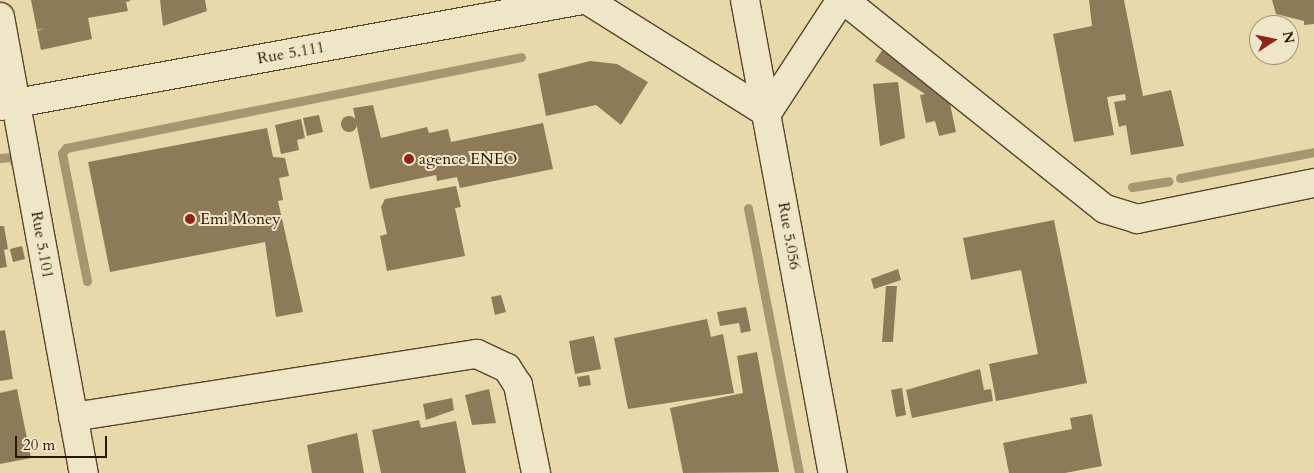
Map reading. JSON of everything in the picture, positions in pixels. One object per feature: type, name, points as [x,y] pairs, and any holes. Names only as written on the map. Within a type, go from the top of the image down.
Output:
[{"type":"street","name":"Rue 5.111","points":[[8,104],[582,0]]},
{"type":"street","points":[[587,0],[767,113],[842,0],[1104,209],[1137,219],[1314,183]]},
{"type":"street","name":"Rue 5.056","points":[[745,0],[833,473]]},
{"type":"street","name":"Rue 5.101","points":[[0,17],[8,104],[84,473]]},
{"type":"street","points":[[73,416],[477,354],[507,368],[518,385],[536,473]]},
{"type":"building","points":[[31,0],[130,1],[126,2],[128,11],[88,18],[92,39],[41,50],[37,31],[45,28],[37,30]]},
{"type":"building","points":[[160,0],[205,0],[207,11],[163,26]]},
{"type":"building","points":[[1089,0],[1124,0],[1143,96],[1171,90],[1184,146],[1131,155],[1126,125],[1119,127],[1114,102],[1126,100],[1125,94],[1107,97],[1114,135],[1074,142],[1053,34],[1092,26]]},
{"type":"building","points":[[1272,0],[1314,0],[1314,24],[1304,25],[1304,21],[1299,20],[1299,15],[1276,14]]},
{"type":"building","points":[[885,46],[940,84],[934,92],[947,90],[956,132],[939,136],[935,121],[926,123],[920,95],[925,94],[875,61]]},
{"type":"building","points":[[590,61],[617,64],[648,82],[621,125],[596,105],[546,116],[538,74]]},
{"type":"building","points":[[898,82],[905,138],[880,146],[873,84]]},
{"type":"building","points":[[373,105],[381,138],[427,127],[429,133],[448,129],[451,142],[543,123],[553,169],[460,188],[457,177],[437,181],[436,175],[370,189],[353,108]]},
{"type":"building","points":[[319,115],[323,132],[307,136],[303,118]]},
{"type":"building","points":[[349,116],[355,118],[357,124],[355,130],[349,132],[343,130],[341,124],[343,118]]},
{"type":"building","points":[[301,119],[305,138],[297,140],[299,150],[281,154],[275,125]]},
{"type":"building","name":"Emi Money","points":[[267,128],[273,157],[285,158],[289,176],[279,178],[283,200],[278,201],[303,312],[276,317],[265,242],[110,272],[88,162]]},
{"type":"building","points":[[456,186],[461,207],[455,208],[465,256],[387,271],[380,236],[387,234],[381,207],[385,199]]},
{"type":"building","points":[[1054,220],[1087,383],[996,401],[989,364],[1038,354],[1021,270],[971,280],[963,238]]},
{"type":"building","points":[[0,226],[4,226],[8,249],[4,250],[7,267],[0,268]]},
{"type":"building","points":[[22,246],[25,259],[13,262],[10,249]]},
{"type":"building","points":[[898,269],[901,280],[874,289],[871,279]]},
{"type":"building","points":[[886,286],[897,286],[893,342],[882,342]]},
{"type":"building","points":[[501,295],[506,312],[495,315],[491,297]]},
{"type":"building","points":[[746,307],[751,331],[741,333],[739,323],[720,326],[717,312]]},
{"type":"building","points":[[707,319],[711,337],[723,334],[734,393],[628,409],[614,338]]},
{"type":"building","points":[[5,330],[13,379],[0,381],[0,331]]},
{"type":"building","points":[[594,336],[601,369],[575,374],[569,341]]},
{"type":"building","points":[[757,352],[779,472],[683,473],[670,408],[743,393],[737,356]]},
{"type":"building","points":[[980,369],[984,390],[991,389],[993,401],[912,418],[906,390]]},
{"type":"building","points":[[589,375],[591,385],[579,387],[577,377]]},
{"type":"building","points":[[902,388],[906,415],[896,417],[891,390]]},
{"type":"building","points":[[17,389],[31,458],[0,464],[0,393]]},
{"type":"building","points":[[489,389],[496,423],[472,425],[465,395]]},
{"type":"building","points":[[452,398],[454,410],[426,420],[423,404]]},
{"type":"building","points":[[1092,414],[1102,466],[1065,473],[1009,473],[1003,443],[1072,429],[1070,418]]},
{"type":"building","points":[[419,420],[421,428],[456,421],[466,473],[381,473],[372,430]]},
{"type":"building","points":[[357,433],[364,473],[312,473],[307,445]]},
{"type":"waterway","points":[[87,281],[62,153],[66,148],[521,57]]},
{"type":"waterway","points":[[1180,178],[1314,152]]},
{"type":"waterway","points":[[0,158],[12,157],[16,165]]},
{"type":"waterway","points":[[1132,187],[1169,181]]},
{"type":"waterway","points":[[748,208],[799,473]]},
{"type":"place","name":"agence ENEO","points":[[409,159]]},
{"type":"place","name":"Emi Money","points":[[190,219]]}]
